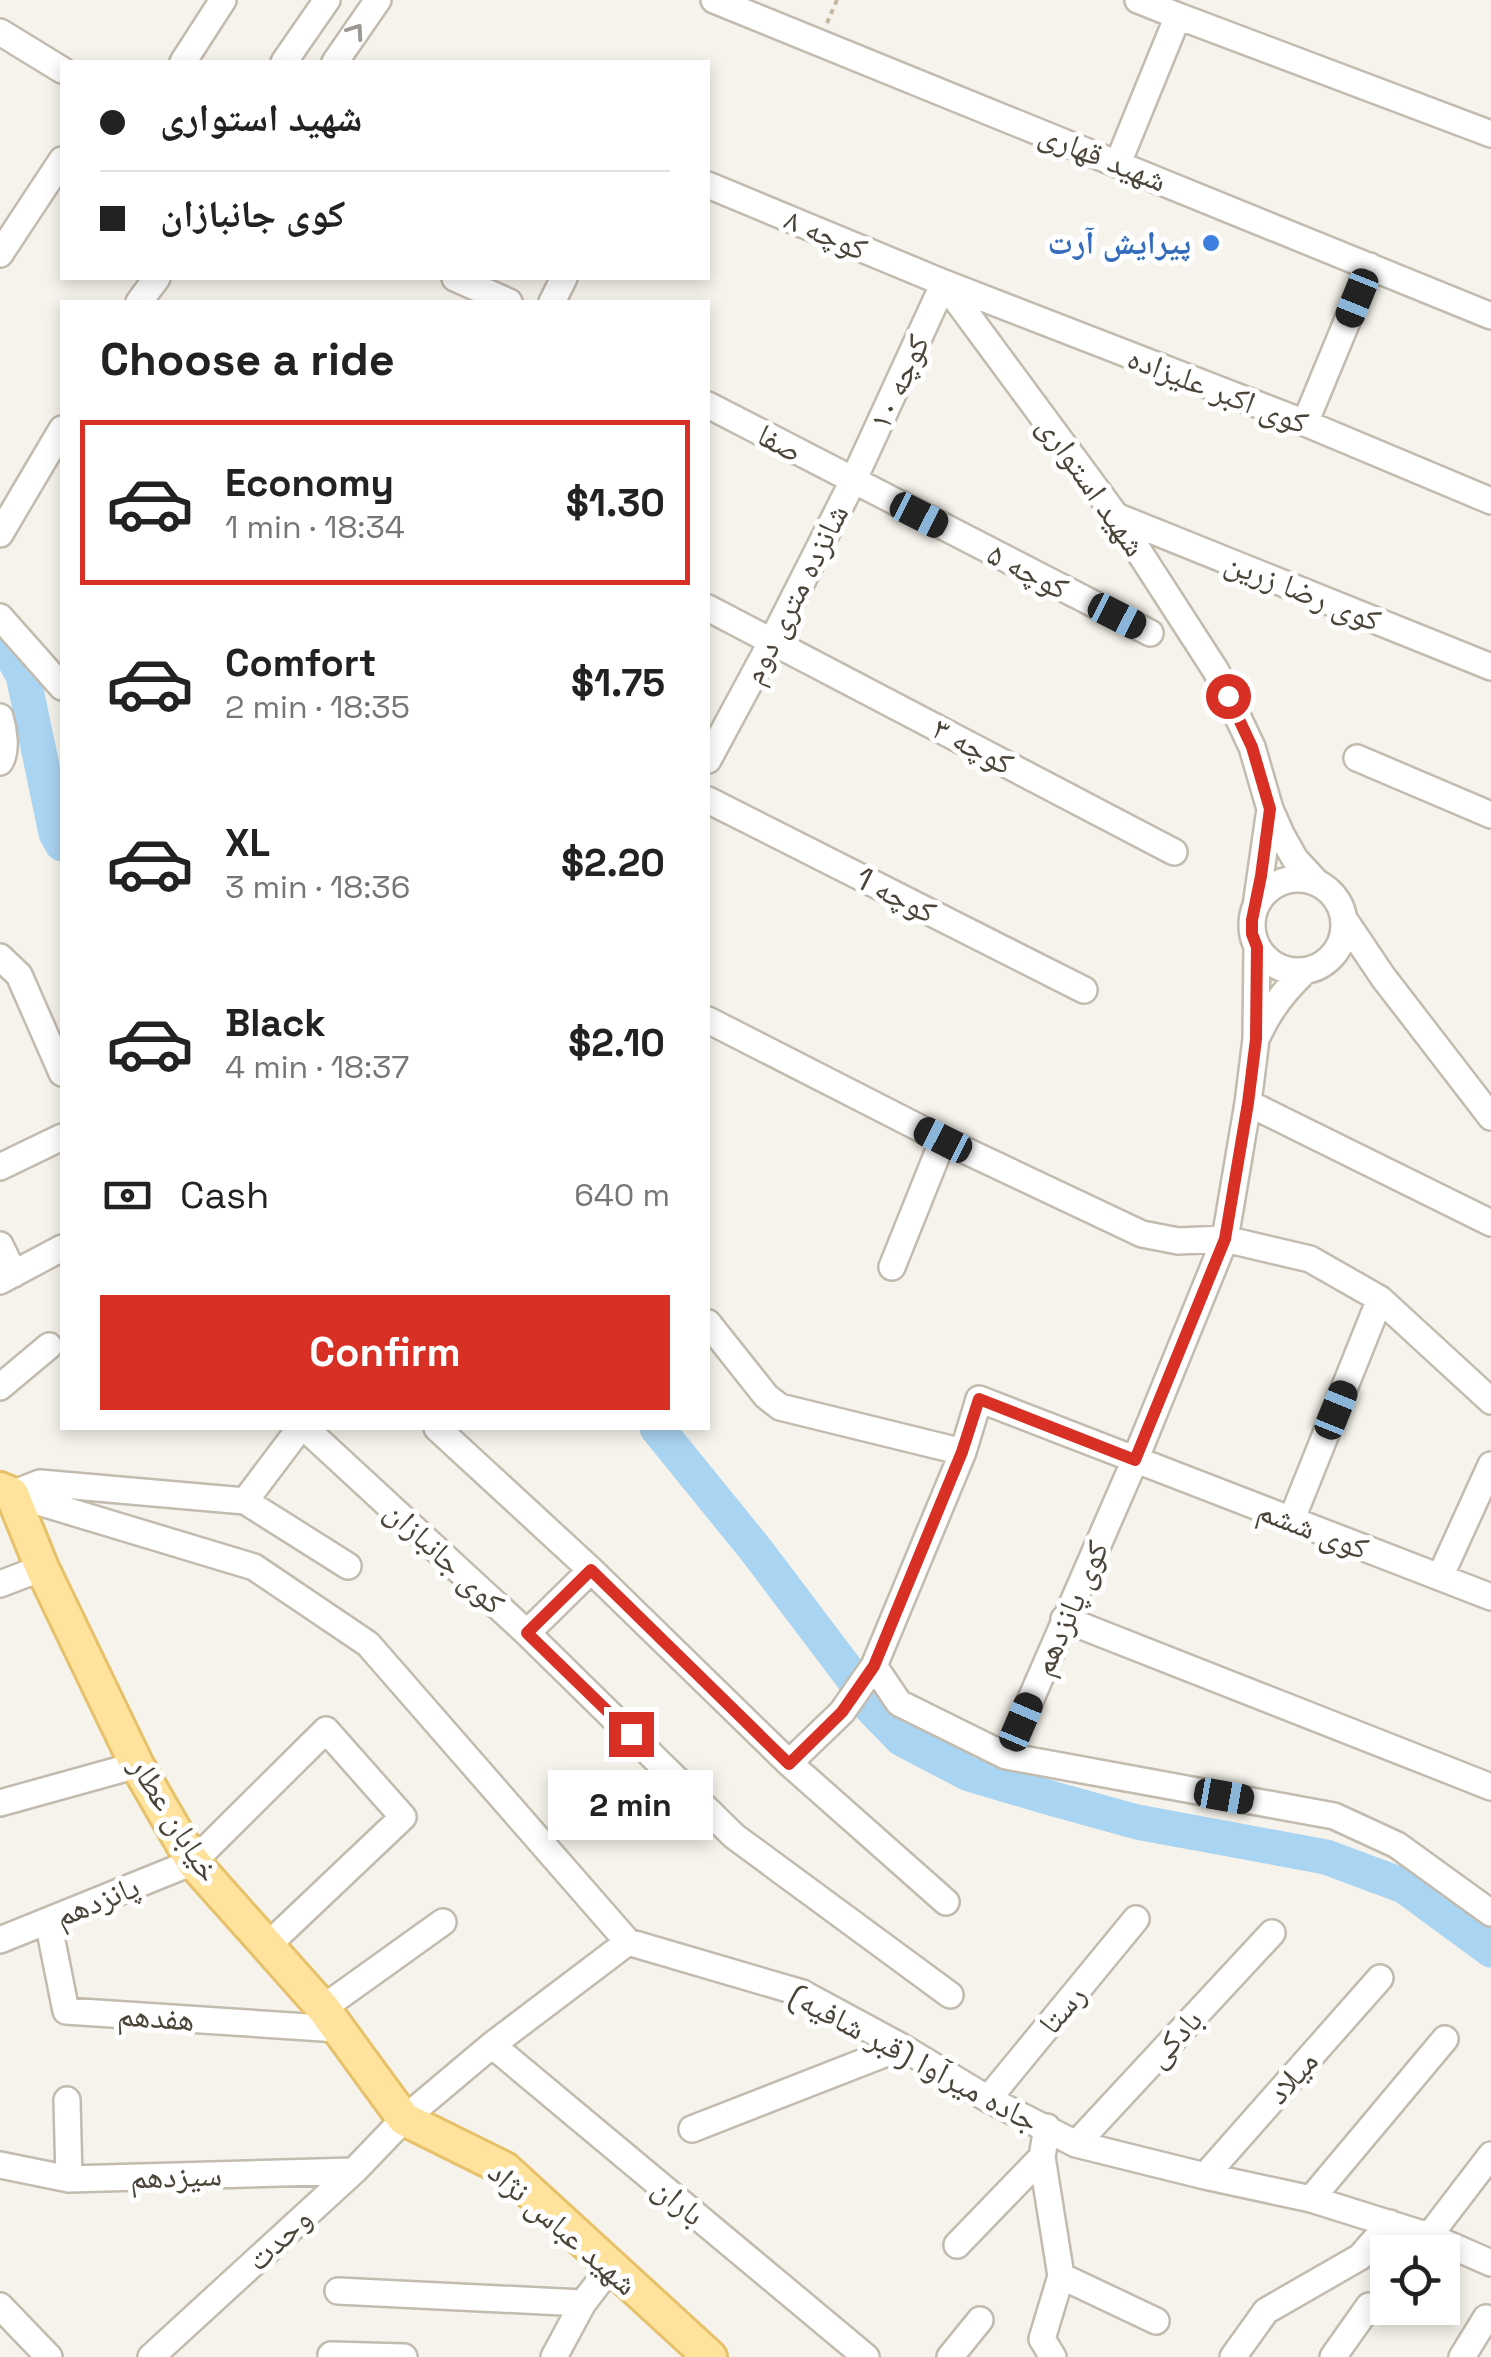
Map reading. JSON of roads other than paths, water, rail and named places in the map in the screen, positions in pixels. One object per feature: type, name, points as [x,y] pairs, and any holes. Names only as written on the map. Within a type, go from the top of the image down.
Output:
[{"type":"main road","name":"خیابان عطار","points":[[4,1485],[137,1765],[194,1862],[330,2019],[404,2118]]},
{"type":"main road","name":"شهید عباس نژاد","points":[[404,2118],[506,2169],[703,2354]]},
{"type":"street","points":[[185,60],[223,0]]},
{"type":"street","points":[[285,60],[326,0]]},
{"type":"street","points":[[335,60],[378,0]]},
{"type":"street","name":"شهید قهاری","points":[[714,0],[1491,316]]},
{"type":"street","points":[[1138,0],[1491,134]]},
{"type":"street","points":[[1118,163],[1178,16]]},
{"type":"street","points":[[0,32],[60,69]]},
{"type":"street","points":[[0,253],[60,163]]},
{"type":"street","name":"کوچه ۸","points":[[710,185],[944,283]]},
{"type":"street","points":[[1305,424],[1370,266]]},
{"type":"street","points":[[460,280],[504,300]]},
{"type":"street","name":"کوی اکبر علیزاده","points":[[944,283],[1491,500]]},
{"type":"street","name":"کوچه ۱۰","points":[[853,481],[944,283]]},
{"type":"street","name":"شهید استواری","points":[[944,283],[1116,516],[1216,671],[1252,747],[1270,809],[1295,860],[1318,883]]},
{"type":"street","name":"صفا","points":[[710,406],[853,481]]},
{"type":"street","points":[[0,534],[60,432]]},
{"type":"street","name":"کوچه ۵","points":[[853,481],[1150,633]]},
{"type":"street","name":"شانزده متری دوم","points":[[710,756],[853,481]]},
{"type":"street","name":"کوی رضا زرین","points":[[1116,516],[1491,668]]},
{"type":"street","name":"کوچه ۳","points":[[710,609],[1174,852]]},
{"type":"street","points":[[0,617],[60,685]]},
{"type":"street","points":[[0,762],[4,757],[2,722]]},
{"type":"street","points":[[1358,758],[1491,815]]},
{"type":"street","name":"کوچه 1","points":[[710,801],[1084,990]]},
{"type":"street","name":"شهید استواری","points":[[1256,906],[1270,809]]},
{"type":"street","points":[[1383,977],[1345,964],[1290,971],[1265,958],[1252,934],[1252,920],[1263,894],[1287,880],[1303,879],[1330,892],[1383,977],[1491,1117]]},
{"type":"street","points":[[1256,1039],[1288,988],[1330,959],[1343,934],[1344,919]]},
{"type":"street","name":"کوی پانزدهم","points":[[1006,1756],[1135,1460],[1225,1239],[1256,1039],[1257,947]]},
{"type":"street","points":[[0,957],[19,975],[60,1068]]},
{"type":"street","points":[[710,1021],[943,1140],[1142,1234],[1178,1240],[1225,1239],[1310,1259],[1380,1299],[1491,1401]]},
{"type":"street","points":[[1248,1103],[1491,1223]]},
{"type":"street","points":[[0,1167],[60,1139]]},
{"type":"street","points":[[892,1267],[943,1140]]},
{"type":"street","points":[[0,1246],[7,1278],[60,1249]]},
{"type":"street","points":[[1291,1521],[1380,1299]]},
{"type":"street","points":[[710,1326],[766,1396],[780,1407],[962,1452],[874,1666],[842,1712],[789,1764]]},
{"type":"street","points":[[0,1387],[49,1346]]},
{"type":"street","name":"کوی ششم","points":[[962,1452],[979,1399],[1491,1597]]},
{"type":"street","points":[[245,1501],[300,1430]]},
{"type":"street","name":"کوی جانبازان","points":[[304,1430],[527,1633],[734,1836],[950,1995]]},
{"type":"street","points":[[439,1430],[591,1570],[789,1764],[946,1902]]},
{"type":"street","points":[[1440,1577],[1491,1465]]},
{"type":"street","points":[[4,1485],[40,1483],[245,1501],[348,1566]]},
{"type":"street","points":[[4,1485],[254,1567],[368,1644],[628,1942]]},
{"type":"street","points":[[0,1584],[42,1568]]},
{"type":"street","points":[[527,1633],[591,1570]]},
{"type":"street","points":[[1064,1618],[1491,1786]]},
{"type":"street","points":[[874,1666],[900,1703],[1006,1756],[1334,1816],[1397,1845],[1491,1913]]},
{"type":"street","points":[[194,1862],[326,1730],[403,1817],[268,1944]]},
{"type":"street","points":[[0,1804],[137,1765]]},
{"type":"street","name":"پانزدهم","points":[[0,1940],[194,1862]]},
{"type":"street","name":"رستا","points":[[988,2099],[1136,1919]]},
{"type":"street","name":"هفدهم","points":[[48,1922],[66,2011],[330,2019]]},
{"type":"street","points":[[330,2019],[443,1922]]},
{"type":"street","name":"بادکی","points":[[1076,2144],[1272,1933]]},
{"type":"street","name":"وحدت","points":[[151,2357],[354,2171],[404,2118],[628,1942]]},
{"type":"street","name":"جاده میرآوا (قبر شافیه)","points":[[628,1942],[802,1993],[988,2099],[1076,2144],[1311,2199],[1426,2235]]},
{"type":"street","name":"میلاد","points":[[1204,2176],[1380,1978]]},
{"type":"street","points":[[1311,2199],[1445,2040]]},
{"type":"street","name":"باران","points":[[492,2046],[866,2357]]},
{"type":"street","points":[[692,2129],[902,2047]]},
{"type":"street","points":[[68,2100],[68,2180]]},
{"type":"street","points":[[1046,2127],[1042,2157],[1061,2276],[1042,2339],[1053,2357]]},
{"type":"street","points":[[1430,2235],[1491,2155]]},
{"type":"street","points":[[957,2245],[1042,2157]]},
{"type":"street","name":"سیزدهم","points":[[0,2165],[68,2180],[354,2171]]},
{"type":"street","points":[[1234,2357],[1266,2311],[1360,2257],[1390,2223]]},
{"type":"street","name":"جاده میرآوا (قبر شافیه)","points":[[1460,2250],[1491,2263]]},
{"type":"street","points":[[554,2357],[583,2303],[610,2268]]},
{"type":"street","points":[[1061,2276],[1156,2321]]},
{"type":"street","points":[[338,2290],[583,2303]]},
{"type":"street","points":[[0,2306],[49,2357]]},
{"type":"street","points":[[1333,2357],[1369,2306]]},
{"type":"street","points":[[1462,2357],[1486,2318]]},
{"type":"street","points":[[950,2357],[980,2320]]},
{"type":"street","points":[[332,2355],[404,2357]]},
{"type":"waterway","points":[[0,641],[23,675],[60,840]]},
{"type":"waterway","points":[[659,1430],[756,1550],[868,1704],[902,1739],[969,1774],[1054,1799],[1137,1822],[1326,1857],[1404,1886],[1491,1950]]},
{"type":"place","name":"پیرایش آرت","points":[[1211,243]]}]
